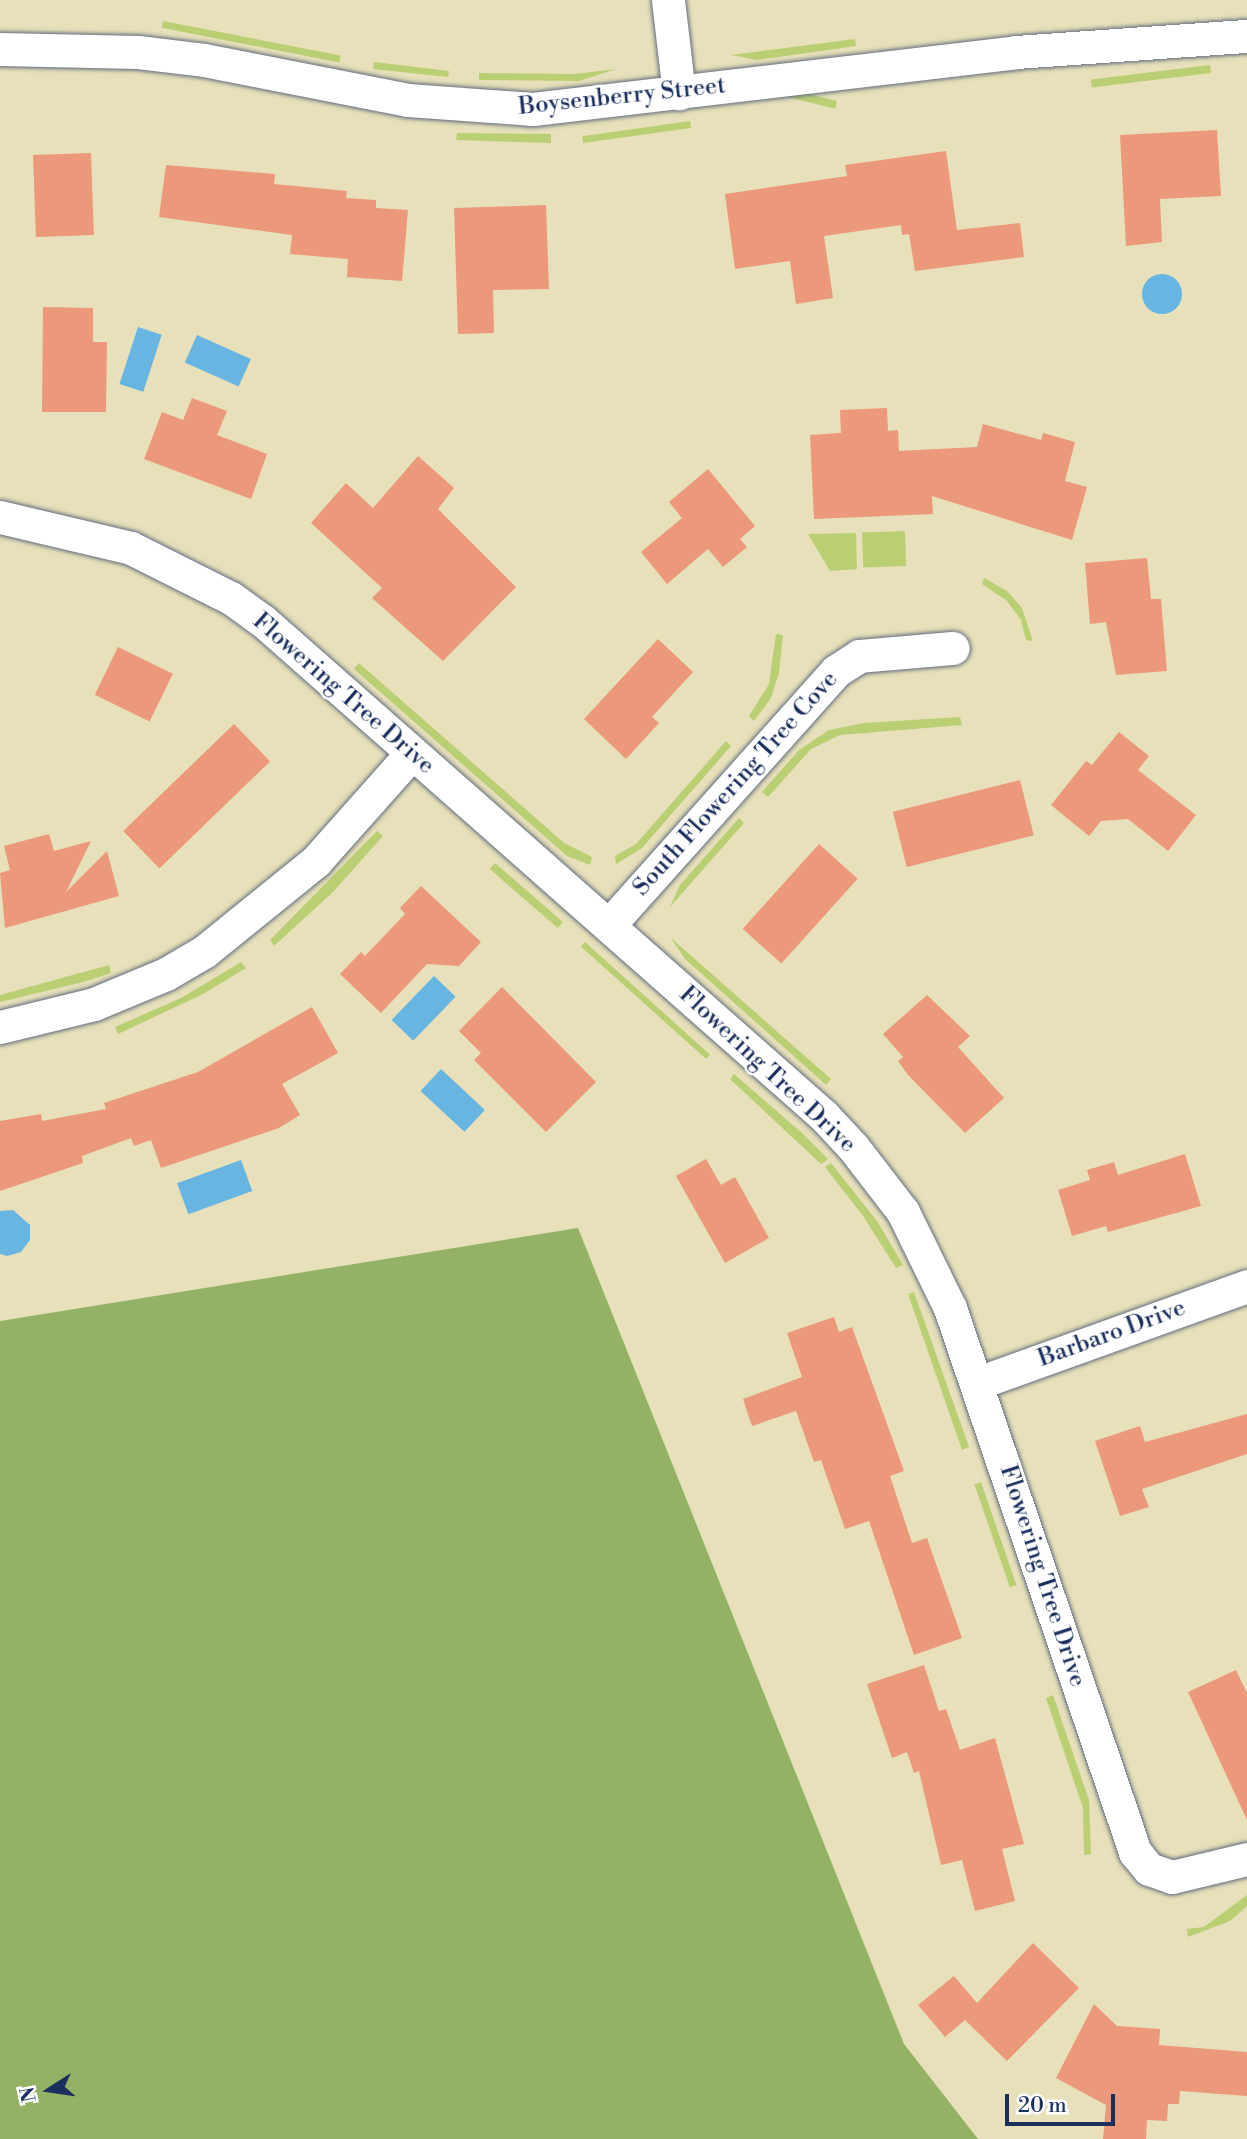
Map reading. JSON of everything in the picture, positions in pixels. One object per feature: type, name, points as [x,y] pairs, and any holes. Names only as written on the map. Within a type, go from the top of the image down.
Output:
[{"type":"street","points":[[668,0],[679,93]]},
{"type":"street","name":"Boysenberry Street","points":[[0,49],[151,53],[462,106],[567,107],[1016,52],[1247,36]]},
{"type":"street","name":"Flowering Tree Drive","points":[[0,517],[131,548],[231,598],[609,925],[824,1116],[853,1147],[918,1238],[978,1383],[1135,1852],[1149,1869],[1172,1877],[1247,1859]]},
{"type":"street","name":"South Flowering Tree Cove","points":[[609,925],[836,671],[859,656],[953,648]]},
{"type":"street","points":[[0,1027],[93,1004],[166,974],[205,951],[316,862],[411,754]]},
{"type":"street","name":"Barbaro Drive","points":[[978,1383],[1247,1286]]},
{"type":"green space","points":[[163,21],[341,56],[339,62],[162,28]]},
{"type":"green space","points":[[855,39],[856,46],[757,60],[731,55]]},
{"type":"green space","points":[[374,62],[449,71],[448,77],[373,69]]},
{"type":"green space","points":[[1210,65],[1211,73],[1092,88],[1091,80]]},
{"type":"green space","points":[[616,69],[579,81],[479,80],[479,73],[574,74]]},
{"type":"green space","points":[[720,72],[837,101],[835,109],[718,79]]},
{"type":"green space","points":[[690,121],[691,128],[583,143],[582,136]]},
{"type":"green space","points":[[457,133],[551,134],[551,143],[456,140]]},
{"type":"green space","points":[[905,531],[906,566],[863,567],[862,533]]},
{"type":"green space","points":[[856,533],[857,569],[830,571],[808,534]]},
{"type":"green space","points":[[984,578],[1007,591],[1022,608],[1033,641],[1026,640],[1021,620],[1007,601],[982,584]]},
{"type":"green space","points":[[776,634],[783,635],[779,673],[771,698],[754,721],[749,716],[769,684]]},
{"type":"green space","points":[[359,663],[564,843],[592,857],[590,865],[567,856],[354,669]]},
{"type":"green space","points":[[960,717],[962,725],[840,735],[811,749],[768,797],[762,792],[799,750],[829,730],[864,723]]},
{"type":"green space","points":[[726,741],[731,746],[642,848],[616,864],[615,856],[636,844]]},
{"type":"green space","points":[[739,818],[744,823],[670,907],[680,885]]},
{"type":"green space","points":[[377,831],[383,836],[333,892],[274,946],[270,940]]},
{"type":"green space","points":[[495,863],[563,922],[558,928],[490,869]]},
{"type":"green space","points":[[671,938],[831,1079],[826,1085],[685,959]]},
{"type":"green space","points":[[585,942],[710,1054],[706,1059],[581,946]]},
{"type":"green space","points":[[241,962],[246,968],[203,994],[118,1034],[115,1027],[181,998]]},
{"type":"green space","points":[[109,965],[111,973],[0,1002],[0,995]]},
{"type":"green space","points":[[734,1074],[828,1159],[821,1164],[730,1079]]},
{"type":"green space","points":[[831,1163],[877,1221],[903,1265],[896,1268],[863,1216],[825,1167]]},
{"type":"green space","points":[[578,1228],[904,2044],[978,2139],[0,2139],[0,1321]]},
{"type":"green space","points":[[914,1292],[969,1447],[962,1450],[908,1294]]},
{"type":"green space","points":[[981,1482],[1016,1585],[1010,1587],[974,1484]]},
{"type":"green space","points":[[1053,1695],[1089,1800],[1091,1854],[1084,1855],[1083,1808],[1046,1698]]},
{"type":"green space","points":[[1247,1895],[1247,1906],[1230,1921],[1188,1937],[1187,1929],[1204,1927]]},
{"type":"water","points":[[1162,274],[1170,275],[1176,280],[1181,286],[1181,302],[1176,308],[1170,313],[1162,314],[1154,313],[1148,308],[1143,302],[1142,294],[1143,286],[1148,280],[1154,275]]},
{"type":"water","points":[[138,327],[162,335],[143,392],[119,384]]},
{"type":"water","points":[[197,335],[251,359],[239,386],[185,362]]},
{"type":"water","points":[[434,976],[456,997],[413,1041],[392,1020]]},
{"type":"water","points":[[441,1069],[485,1110],[464,1132],[421,1091]]},
{"type":"water","points":[[241,1160],[252,1191],[188,1214],[177,1183]]},
{"type":"water","points":[[13,1210],[30,1225],[30,1240],[21,1252],[7,1256],[0,1254],[0,1211]]},
{"type":"building","points":[[1217,130],[1221,196],[1160,199],[1162,242],[1126,246],[1120,135]]},
{"type":"building","points":[[946,151],[957,230],[1020,223],[1024,257],[915,271],[909,234],[902,235],[901,225],[824,236],[833,298],[796,304],[790,261],[735,269],[725,194],[847,176],[845,165]]},
{"type":"building","points":[[91,153],[94,235],[36,237],[33,155]]},
{"type":"building","points":[[166,165],[275,174],[274,184],[347,191],[346,198],[376,200],[376,208],[408,210],[402,281],[347,277],[348,259],[290,254],[292,235],[159,217]]},
{"type":"building","points":[[546,205],[549,289],[493,290],[494,333],[458,334],[454,208]]},
{"type":"building","points":[[43,307],[93,308],[93,342],[107,342],[106,412],[42,412]]},
{"type":"building","points":[[192,398],[227,411],[217,435],[267,454],[251,499],[144,459],[162,412],[183,420]]},
{"type":"building","points":[[887,408],[888,431],[898,430],[899,451],[977,447],[983,424],[1041,440],[1043,433],[1075,442],[1065,481],[1087,487],[1072,540],[932,496],[933,514],[814,519],[810,435],[841,433],[840,410]]},
{"type":"building","points":[[418,456],[454,488],[438,509],[516,587],[443,661],[372,598],[382,588],[311,523],[346,483],[373,508]]},
{"type":"building","points":[[708,469],[755,526],[740,539],[747,547],[723,567],[708,549],[667,584],[641,552],[682,518],[669,502]]},
{"type":"building","points":[[1147,558],[1151,599],[1161,599],[1167,671],[1116,675],[1106,622],[1090,624],[1085,563]]},
{"type":"building","points":[[658,639],[693,672],[652,717],[659,723],[626,759],[584,719]]},
{"type":"building","points":[[118,647],[173,674],[150,721],[95,695]]},
{"type":"building","points":[[234,724],[270,761],[159,868],[123,831]]},
{"type":"building","points":[[1119,732],[1149,756],[1138,770],[1196,815],[1168,851],[1128,819],[1101,821],[1089,836],[1051,805],[1086,761],[1092,765]]},
{"type":"building","points":[[1020,780],[1034,835],[907,867],[893,812]]},
{"type":"building","points":[[49,834],[54,851],[91,841],[66,892],[107,851],[119,896],[5,928],[0,873],[10,870],[4,846]]},
{"type":"building","points":[[819,844],[858,879],[781,964],[743,929]]},
{"type":"building","points":[[421,886],[481,942],[459,966],[427,964],[381,1013],[340,974],[361,952],[365,956],[405,914],[400,908]]},
{"type":"building","points":[[502,987],[596,1082],[546,1132],[474,1060],[481,1053],[459,1031]]},
{"type":"building","points":[[927,995],[970,1036],[958,1047],[1004,1098],[965,1133],[908,1075],[898,1061],[903,1057],[883,1034]]},
{"type":"building","points":[[312,1007],[338,1053],[282,1084],[300,1115],[279,1128],[161,1168],[151,1140],[134,1146],[131,1138],[82,1156],[83,1163],[0,1191],[0,1121],[41,1114],[42,1121],[106,1109],[104,1103],[198,1072]]},
{"type":"building","points":[[1185,1154],[1201,1206],[1108,1232],[1106,1226],[1072,1236],[1058,1190],[1090,1180],[1087,1170],[1114,1162],[1118,1175]]},
{"type":"building","points":[[706,1159],[721,1185],[735,1177],[769,1238],[725,1263],[676,1176]]},
{"type":"building","points":[[834,1317],[839,1332],[852,1327],[904,1471],[890,1476],[912,1543],[927,1538],[962,1638],[914,1655],[869,1521],[845,1529],[821,1460],[814,1462],[796,1411],[752,1426],[743,1399],[802,1377],[787,1333]]},
{"type":"building","points":[[1247,1414],[1247,1454],[1142,1489],[1149,1507],[1120,1516],[1095,1441],[1140,1426],[1145,1442]]},
{"type":"building","points":[[924,1665],[939,1711],[946,1709],[960,1750],[995,1738],[1024,1844],[1002,1849],[1015,1901],[975,1911],[962,1860],[941,1865],[919,1771],[914,1773],[907,1752],[892,1758],[867,1684]]},
{"type":"building","points":[[1236,1670],[1247,1693],[1247,1820],[1188,1692]]},
{"type":"building","points":[[1033,1943],[1079,1988],[1007,2061],[965,2020],[945,2037],[918,2005],[954,1976],[977,2003]]},
{"type":"building","points":[[1094,2004],[1117,2026],[1160,2029],[1159,2045],[1247,2052],[1247,2096],[1180,2091],[1179,2104],[1168,2104],[1167,2121],[1147,2120],[1146,2139],[1103,2139],[1106,2105],[1056,2078]]}]
